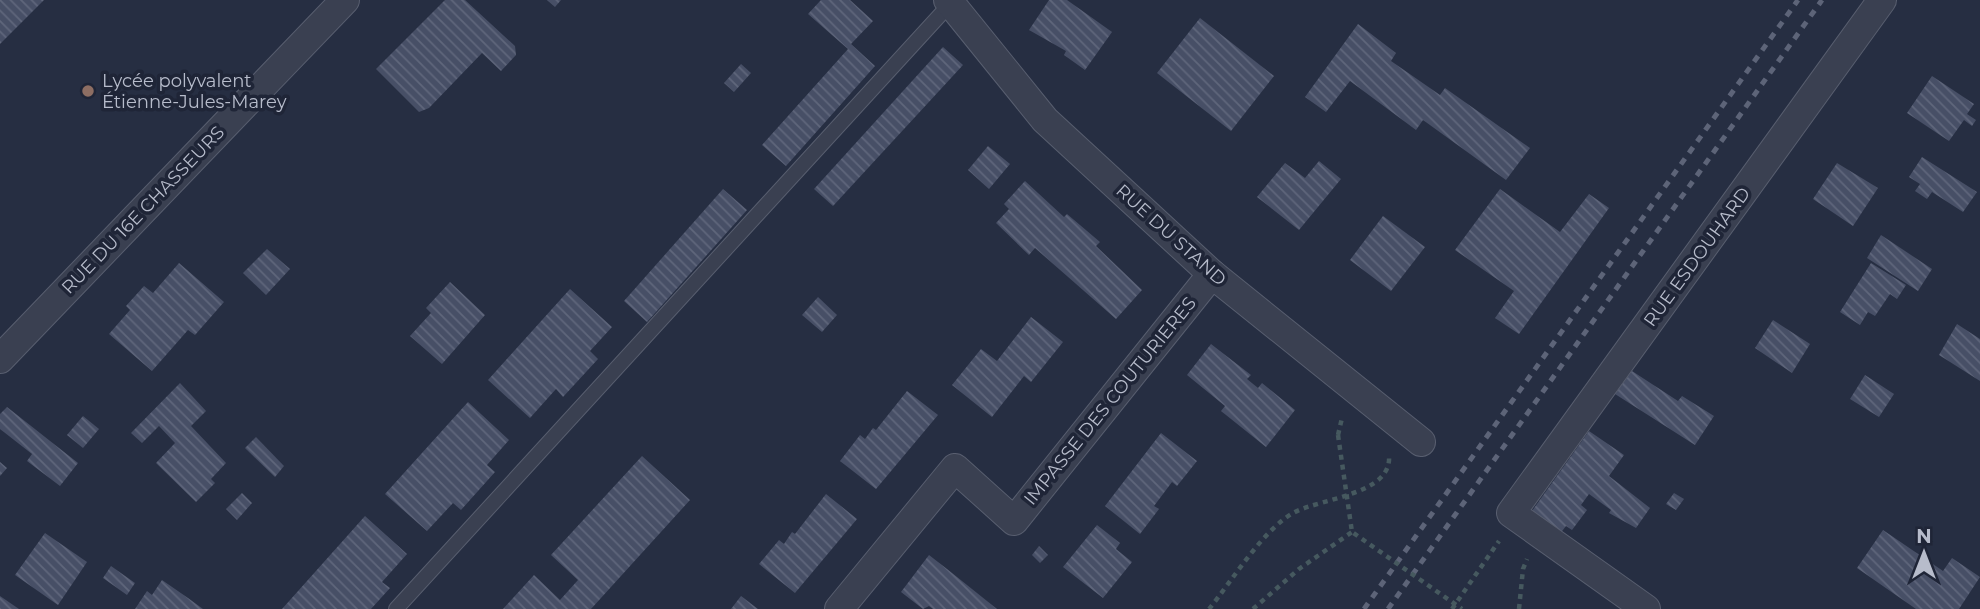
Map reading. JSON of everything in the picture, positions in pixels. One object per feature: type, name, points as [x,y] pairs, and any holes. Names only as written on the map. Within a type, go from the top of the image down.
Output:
[{"type":"street","name":"RUE DU 16E CHASSEURS","points":[[0,359],[345,0]]},
{"type":"street","name":"RUE ESDOUHARD","points":[[1511,513],[1882,0]]},
{"type":"street","name":"RUE DU STAND","points":[[950,1],[1045,120],[1212,274],[1413,435]]},
{"type":"street","name":"IMPASSE DES COUTURIERES","points":[[839,609],[955,468],[1014,521],[1212,274]]},
{"type":"street","points":[[1511,513],[1646,609]]},
{"type":"lane","points":[[396,609],[950,1]]},
{"type":"path","points":[[1338,435],[1352,532],[1462,609]]},
{"type":"path","points":[[1209,609],[1275,527],[1292,514],[1319,501],[1380,481],[1390,467],[1389,450],[1413,435]]},
{"type":"path","points":[[1452,609],[1508,528],[1511,513]]},
{"type":"path","points":[[1253,609],[1299,569],[1352,532]]},
{"type":"path","points":[[1519,609],[1522,569],[1540,534]]},
{"type":"building","points":[[0,0],[44,0],[0,44]]},
{"type":"building","points":[[445,0],[465,0],[515,46],[516,55],[501,71],[482,53],[429,108],[419,112],[376,69]]},
{"type":"building","points":[[547,0],[561,0],[555,7]]},
{"type":"building","points":[[821,0],[850,0],[873,21],[851,44],[875,66],[786,166],[762,145],[848,49],[808,14]]},
{"type":"building","points":[[1049,0],[1067,0],[1112,32],[1085,70],[1064,55],[1066,51],[1029,30]]},
{"type":"building","points":[[1200,18],[1274,76],[1231,131],[1157,73]]},
{"type":"building","points":[[1358,24],[1396,53],[1391,61],[1440,95],[1445,88],[1530,148],[1506,180],[1423,120],[1416,130],[1350,81],[1326,112],[1305,97]]},
{"type":"building","points":[[943,47],[963,65],[833,206],[814,189]]},
{"type":"building","points":[[741,64],[751,73],[734,92],[724,83]]},
{"type":"building","points":[[1932,76],[1974,104],[1967,114],[1976,120],[1972,126],[1964,120],[1949,141],[1907,113]]},
{"type":"building","points":[[988,146],[1010,164],[989,189],[968,170]]},
{"type":"building","points":[[1922,157],[1977,192],[1963,212],[1932,192],[1927,199],[1915,191],[1920,184],[1909,177]]},
{"type":"building","points":[[1319,161],[1341,179],[1299,230],[1257,197],[1285,163],[1305,178]]},
{"type":"building","points":[[1837,163],[1878,188],[1853,226],[1813,199]]},
{"type":"building","points":[[1025,181],[1064,217],[1067,214],[1100,242],[1096,246],[1142,290],[1116,319],[1035,248],[1029,255],[996,223],[1009,209],[1004,204]]},
{"type":"building","points":[[723,189],[747,210],[647,322],[624,301]]},
{"type":"building","points":[[1500,189],[1560,232],[1589,194],[1609,208],[1519,334],[1495,318],[1514,291],[1455,250]]},
{"type":"building","points":[[1383,216],[1425,247],[1391,291],[1350,260]]},
{"type":"building","points":[[1881,235],[1932,269],[1918,291],[1867,258]]},
{"type":"building","points":[[267,249],[290,269],[266,295],[243,273]]},
{"type":"building","points":[[179,263],[224,302],[195,335],[188,330],[152,371],[109,334],[130,310],[126,306],[144,286],[153,293]]},
{"type":"building","points":[[1871,263],[1906,285],[1897,299],[1890,294],[1875,316],[1868,312],[1860,325],[1840,312]]},
{"type":"building","points":[[450,282],[485,315],[442,364],[410,336],[431,313],[426,308]]},
{"type":"building","points":[[570,289],[612,327],[590,351],[598,359],[563,397],[556,389],[530,418],[488,380]]},
{"type":"building","points":[[818,297],[837,315],[822,332],[802,315]]},
{"type":"building","points":[[1031,317],[1063,342],[1031,382],[1024,376],[992,417],[952,385],[981,349],[997,361]]},
{"type":"building","points":[[1773,320],[1810,344],[1792,373],[1755,348]]},
{"type":"building","points":[[1957,324],[1980,339],[1980,381],[1939,355]]},
{"type":"building","points":[[1211,344],[1251,375],[1247,379],[1258,388],[1262,383],[1295,410],[1266,447],[1221,411],[1225,406],[1187,375]]},
{"type":"building","points":[[1632,371],[1678,401],[1682,396],[1714,416],[1695,445],[1615,394]]},
{"type":"building","points":[[1865,375],[1894,394],[1879,417],[1850,399]]},
{"type":"building","points":[[180,383],[206,411],[191,426],[226,463],[211,479],[215,483],[196,502],[156,463],[175,443],[159,426],[142,443],[131,433]]},
{"type":"building","points":[[907,391],[938,415],[876,489],[840,461],[860,435],[865,439],[873,428],[876,430]]},
{"type":"building","points":[[468,402],[509,440],[487,465],[495,472],[461,510],[453,503],[427,531],[385,494]]},
{"type":"building","points":[[7,407],[78,463],[60,486],[27,461],[32,454],[0,429],[0,414]]},
{"type":"building","points":[[83,416],[99,429],[83,448],[67,435]]},
{"type":"building","points":[[1589,431],[1624,455],[1609,476],[1650,508],[1636,528],[1609,513],[1611,510],[1589,494],[1581,505],[1587,510],[1572,530],[1566,526],[1556,539],[1527,518]]},
{"type":"building","points":[[1161,433],[1197,461],[1177,486],[1172,482],[1154,506],[1159,509],[1140,534],[1105,506]]},
{"type":"building","points":[[256,437],[284,466],[275,477],[245,448]]},
{"type":"building","points":[[642,456],[690,500],[591,609],[503,609],[534,575],[560,600],[578,580],[551,555]]},
{"type":"building","points":[[0,462],[7,468],[0,476]]},
{"type":"building","points":[[242,493],[252,503],[237,520],[226,509]]},
{"type":"building","points":[[1674,493],[1684,499],[1676,510],[1666,504]]},
{"type":"building","points":[[826,494],[857,519],[795,593],[759,564],[779,540],[784,544],[792,532],[795,534]]},
{"type":"building","points":[[365,516],[407,554],[382,582],[390,588],[371,609],[282,609]]},
{"type":"building","points":[[1097,525],[1120,543],[1116,549],[1132,562],[1103,598],[1063,567]]},
{"type":"building","points":[[1883,530],[1943,571],[1952,558],[1980,577],[1959,609],[1916,609],[1857,568]]},
{"type":"building","points":[[45,533],[87,562],[58,605],[15,575]]},
{"type":"building","points":[[1039,546],[1048,555],[1040,563],[1032,555]]},
{"type":"building","points":[[929,555],[997,609],[933,609],[929,606],[923,609],[901,592]]},
{"type":"building","points":[[111,566],[135,583],[127,595],[103,578]]},
{"type":"building","points":[[162,580],[203,609],[135,609],[147,591],[152,595]]},
{"type":"building","points":[[0,596],[19,609],[0,609]]},
{"type":"building","points":[[741,596],[758,609],[731,609]]},
{"type":"railway","points":[[1364,609],[1798,0]]},
{"type":"railway","points":[[1388,609],[1822,0]]},
{"type":"place","name":"Lycée polyvalent Étienne-Jules-Marey","points":[[88,91]]}]
